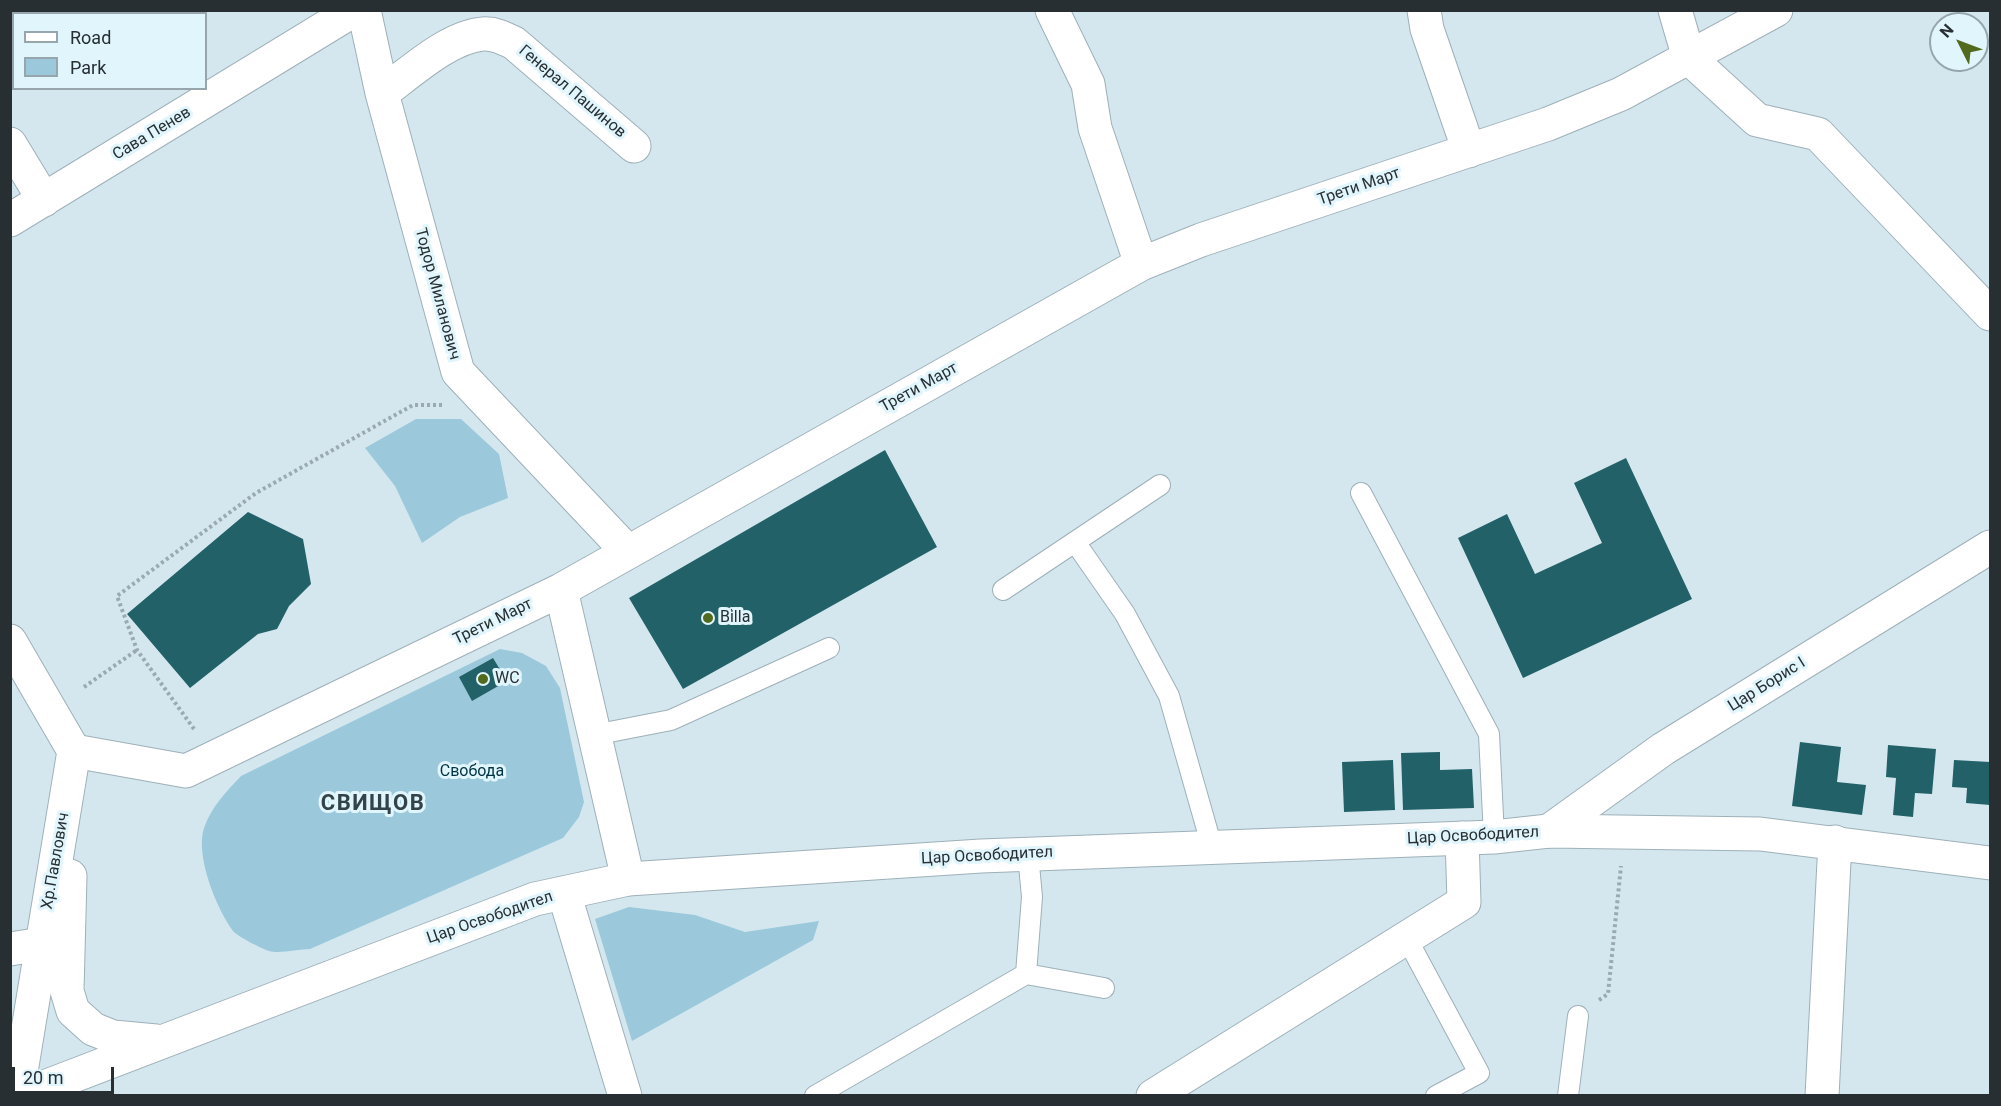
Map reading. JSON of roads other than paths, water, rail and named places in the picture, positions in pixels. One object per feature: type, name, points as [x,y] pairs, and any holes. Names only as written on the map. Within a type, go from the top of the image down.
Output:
[{"type":"street","name":"Сава Пенев","points":[[10,220],[354,10]]},
{"type":"street","name":"Тодор Миланович","points":[[364,10],[382,93],[458,372],[628,552]]},
{"type":"street","points":[[453,42],[484,10]]},
{"type":"street","points":[[1052,10],[1088,84],[1095,128],[1141,264]]},
{"type":"street","points":[[1424,10],[1427,29],[1469,151]]},
{"type":"street","points":[[1675,10],[1689,58],[1758,120],[1818,134],[1990,314]]},
{"type":"street","name":"Трети Март","points":[[72,763],[186,771],[561,590],[1141,264],[1201,240],[1548,124],[1621,94],[1776,10]]},
{"type":"street","name":"Генерал Пашинов","points":[[382,93],[453,42],[483,34],[499,36],[514,44],[634,146]]},
{"type":"street","points":[[10,144],[44,200]]},
{"type":"street","name":"Цар Борис I","points":[[1549,831],[1663,748],[1990,547]]},
{"type":"street","points":[[561,590],[628,879]]},
{"type":"street","points":[[10,641],[72,763],[67,991],[73,1011],[93,1029],[113,1037],[134,1041],[163,1041]]},
{"type":"street","name":"Хр.Павлович","points":[[19,1095],[72,763]]},
{"type":"street","name":"Цар Освободител","points":[[19,1095],[535,899],[628,879],[1028,854],[1494,837],[1549,831],[1760,834],[1990,863]]},
{"type":"street","points":[[1153,1095],[1464,902],[1462,838]]},
{"type":"street","points":[[1822,1095],[1835,842]]},
{"type":"street","points":[[564,893],[625,1095]]},
{"type":"street","points":[[10,949],[42,944]]},
{"type":"lane","points":[[1003,590],[1160,485]]},
{"type":"lane","points":[[1361,493],[1488,734],[1494,837]]},
{"type":"lane","points":[[1075,542],[1125,614],[1169,696],[1212,847]]},
{"type":"lane","points":[[594,735],[671,720],[829,648]]},
{"type":"lane","points":[[1026,974],[1032,897],[1028,854]]},
{"type":"lane","points":[[1406,937],[1479,1073],[1436,1095]]},
{"type":"lane","points":[[815,1095],[1026,974],[1104,987]]},
{"type":"lane","points":[[1568,1095],[1578,1016]]},
{"type":"place","name":"Billa","points":[[708,618]]},
{"type":"place","name":"WC","points":[[483,679]]},
{"type":"district","name":"СВИЩОВ","points":[[373,804]]},
{"type":"park label","name":"Свобода","points":[[472,772]]}]
